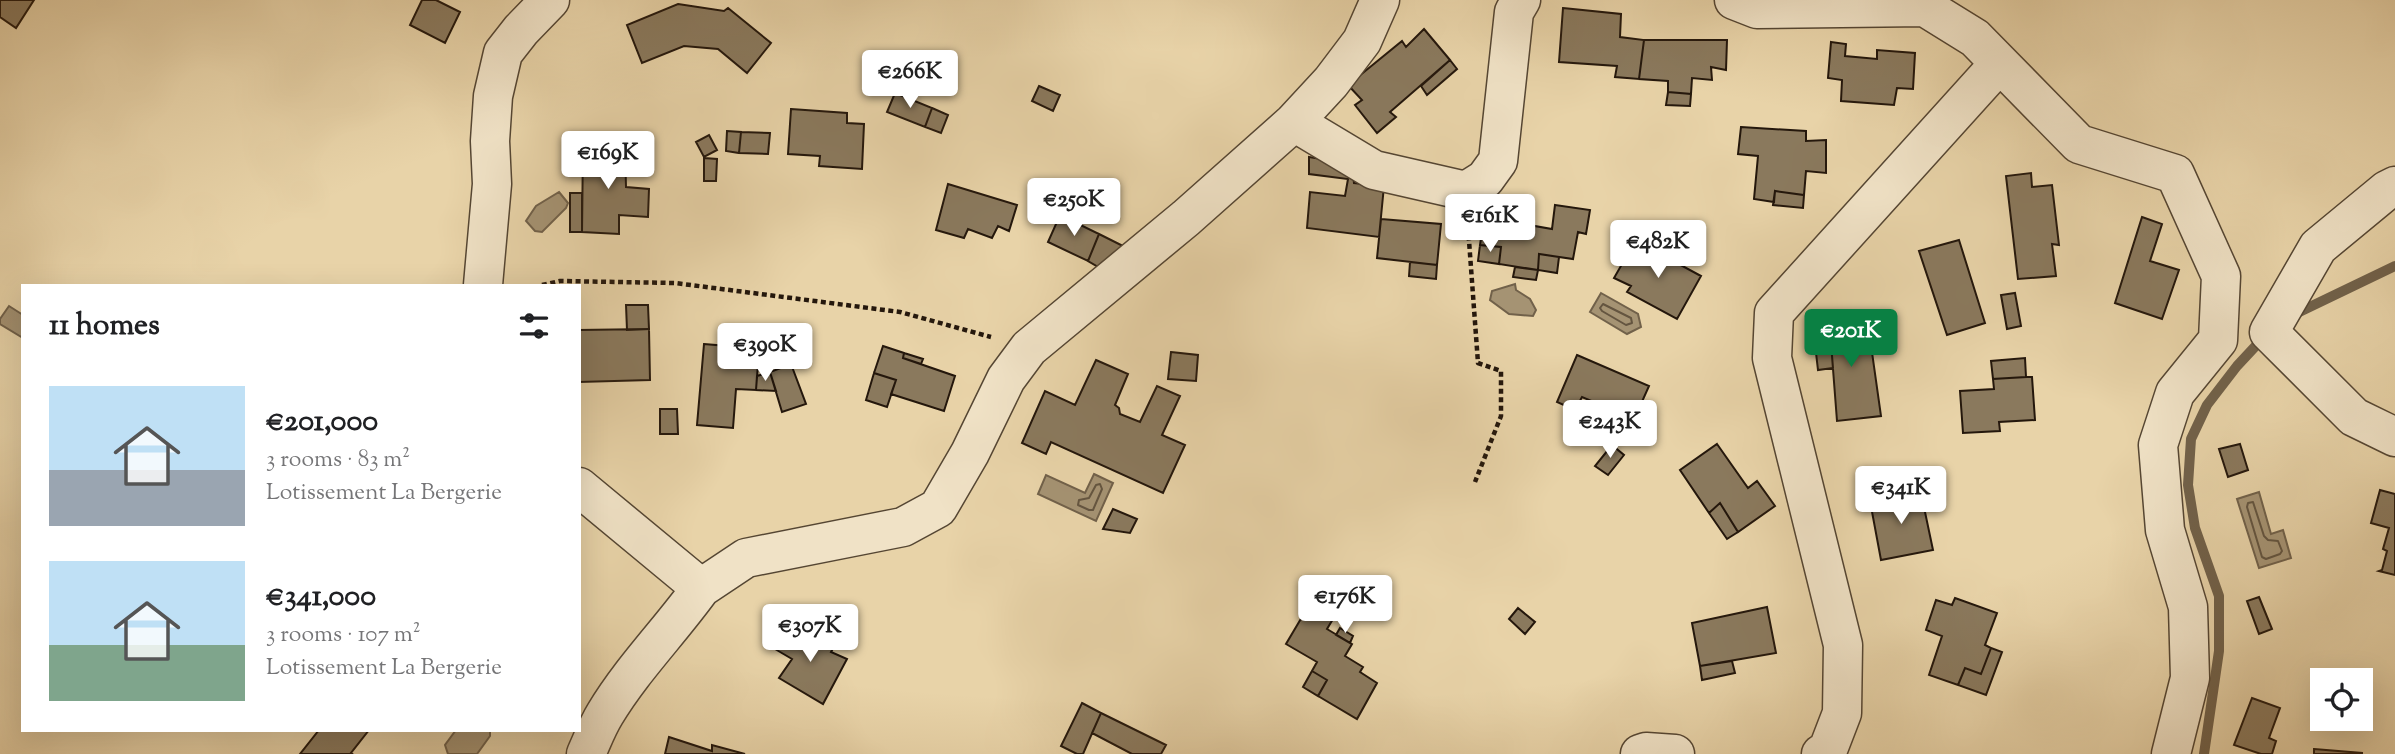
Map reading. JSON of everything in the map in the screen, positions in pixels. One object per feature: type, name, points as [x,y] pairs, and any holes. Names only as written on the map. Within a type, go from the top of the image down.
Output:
[{"type":"street","points":[[483,284],[492,184],[489,141],[493,96],[503,53],[520,30],[550,0]]},
{"type":"street","points":[[586,754],[604,715],[701,588],[746,558],[903,527],[938,508],[970,453],[1006,379],[1029,348],[1186,218],[1294,122],[1331,82],[1362,41],[1380,0]]},
{"type":"street","points":[[1294,122],[1374,170],[1466,191],[1485,179],[1498,161],[1514,12],[1521,0]]},
{"type":"street","points":[[1734,0],[1757,9],[1925,7],[1975,38],[2079,144],[2175,174],[2221,276],[2218,340],[2175,393],[2158,445],[2165,530],[2188,607],[2190,678],[2171,754]]},
{"type":"street","points":[[1821,754],[1827,752],[1842,713],[1843,645],[1772,358],[1774,313],[1999,64]]},
{"type":"street","points":[[2395,186],[2318,247],[2269,332],[2354,417],[2395,437]]},
{"type":"street","points":[[581,489],[701,588]]},
{"type":"street","points":[[1640,754],[1675,754]]},
{"type":"path","points":[[1466,191],[1478,362],[1501,371],[1501,416],[1475,482]]},
{"type":"path","points":[[546,284],[560,281],[675,283],[900,312],[1029,348]]},
{"type":"water","points":[[559,192],[568,203],[566,208],[542,232],[535,231],[526,221],[536,206]]},
{"type":"water","points":[[1515,284],[1516,290],[1530,299],[1536,310],[1533,316],[1509,314],[1490,300],[1492,291]]},
{"type":"water","points":[[1601,293],[1638,314],[1641,327],[1627,334],[1590,312]]},
{"type":"water","points":[[9,306],[21,314],[21,337],[0,324],[0,319]]},
{"type":"water","points":[[1094,474],[1113,483],[1096,521],[1038,494],[1046,475],[1085,493]]},
{"type":"water","points":[[2259,492],[2271,534],[2283,530],[2291,558],[2259,568],[2237,499]]},
{"type":"water","points":[[455,732],[490,732],[477,754],[448,754],[445,745]]},
{"type":"building","points":[[0,0],[34,0],[16,28],[0,17]]},
{"type":"building","points":[[422,0],[436,0],[460,12],[445,43],[410,25]]},
{"type":"building","points":[[678,4],[724,11],[728,8],[771,43],[747,73],[718,49],[684,46],[642,63],[627,25]]},
{"type":"building","points":[[1563,8],[1621,14],[1620,37],[1644,40],[1639,79],[1615,77],[1617,66],[1559,62]]},
{"type":"building","points":[[1424,29],[1450,60],[1390,112],[1396,117],[1377,133],[1355,105],[1362,100],[1348,85],[1402,41],[1406,47]]},
{"type":"building","points":[[1644,40],[1727,40],[1726,70],[1711,67],[1712,80],[1692,78],[1691,94],[1668,92],[1668,81],[1639,79]]},
{"type":"building","points":[[1831,42],[1846,44],[1845,56],[1877,59],[1877,50],[1915,53],[1913,89],[1897,88],[1894,105],[1841,101],[1842,80],[1828,78]]},
{"type":"building","points":[[1450,60],[1457,69],[1427,95],[1421,86]]},
{"type":"building","points":[[1039,86],[1060,95],[1053,111],[1032,101]]},
{"type":"building","points":[[1668,92],[1691,94],[1690,106],[1666,105]]},
{"type":"building","points":[[895,93],[932,108],[925,127],[887,112]]},
{"type":"building","points":[[932,108],[948,115],[941,133],[925,127]]},
{"type":"building","points":[[791,109],[847,113],[847,123],[864,124],[862,169],[819,166],[820,156],[788,154]]},
{"type":"building","points":[[1741,127],[1806,131],[1806,141],[1826,140],[1826,173],[1806,171],[1804,195],[1775,191],[1774,202],[1754,199],[1758,156],[1738,154]]},
{"type":"building","points":[[727,131],[741,132],[739,153],[726,151]]},
{"type":"building","points":[[741,132],[770,133],[768,154],[739,153]]},
{"type":"building","points":[[709,135],[717,150],[704,157],[696,142]]},
{"type":"building","points":[[583,145],[625,147],[626,187],[649,189],[648,217],[619,215],[619,234],[582,232]]},
{"type":"building","points":[[1309,157],[1352,164],[1354,183],[1384,186],[1379,237],[1307,228],[1310,192],[1345,196],[1348,179],[1309,174]]},
{"type":"building","points":[[704,158],[717,159],[716,181],[704,181]]},
{"type":"building","points":[[2031,173],[2032,187],[2052,185],[2059,245],[2052,244],[2056,276],[2018,279],[2006,176]]},
{"type":"building","points":[[948,184],[1017,205],[1009,231],[998,226],[992,238],[968,229],[964,238],[936,230]]},
{"type":"building","points":[[1775,191],[1804,195],[1803,208],[1773,205]]},
{"type":"building","points":[[570,193],[582,193],[582,232],[570,232]]},
{"type":"building","points":[[1555,205],[1590,210],[1586,234],[1578,232],[1573,259],[1539,254],[1538,270],[1499,264],[1501,247],[1480,245],[1485,211],[1507,214],[1506,221],[1552,229]]},
{"type":"building","points":[[1060,215],[1099,234],[1088,261],[1048,242]]},
{"type":"building","points":[[2142,217],[2162,224],[2150,261],[2179,270],[2162,319],[2115,303]]},
{"type":"building","points":[[1381,219],[1441,224],[1437,265],[1377,258]]},
{"type":"building","points":[[1099,234],[1125,247],[1100,268],[1088,261]]},
{"type":"building","points":[[1959,240],[1985,323],[1947,335],[1919,251]]},
{"type":"building","points":[[1480,245],[1501,247],[1499,264],[1478,261]]},
{"type":"building","points":[[1633,245],[1649,254],[1651,249],[1701,276],[1677,319],[1627,292],[1631,286],[1614,278]]},
{"type":"building","points":[[1539,254],[1559,257],[1557,273],[1538,270]]},
{"type":"building","points":[[1410,262],[1437,265],[1436,279],[1409,276]]},
{"type":"building","points":[[1515,267],[1538,270],[1536,280],[1513,277]]},
{"type":"building","points":[[2015,293],[2021,326],[2007,329],[2001,295]]},
{"type":"building","points":[[626,305],[648,305],[649,329],[627,330]]},
{"type":"building","points":[[1859,318],[1862,339],[1870,338],[1881,416],[1837,421],[1831,343],[1815,344],[1813,322]]},
{"type":"building","points":[[649,329],[650,380],[581,382],[581,330]]},
{"type":"building","points":[[1831,343],[1833,368],[1818,370],[1815,344]]},
{"type":"building","points":[[704,344],[727,346],[726,349],[759,351],[756,390],[736,389],[733,428],[697,425]]},
{"type":"building","points":[[883,346],[904,353],[903,358],[955,376],[944,411],[891,394],[896,380],[874,373]]},
{"type":"building","points":[[1171,352],[1198,355],[1196,381],[1168,379]]},
{"type":"building","points":[[904,353],[923,359],[921,364],[903,358]]},
{"type":"building","points":[[1577,355],[1649,386],[1637,413],[1623,406],[1620,413],[1582,397],[1575,410],[1557,402]]},
{"type":"building","points":[[2025,358],[2026,377],[1993,379],[1991,361]]},
{"type":"building","points":[[1096,360],[1128,374],[1115,405],[1120,414],[1140,422],[1157,386],[1180,396],[1162,435],[1185,445],[1163,493],[1051,442],[1046,454],[1022,443],[1045,391],[1075,405]]},
{"type":"building","points":[[791,364],[806,404],[782,412],[770,372]]},
{"type":"building","points":[[770,372],[776,391],[756,390],[757,376]]},
{"type":"building","points":[[874,373],[896,380],[887,407],[866,400]]},
{"type":"building","points":[[2032,377],[2035,420],[1999,422],[2000,431],[1963,433],[1960,391],[1994,389],[1993,379]]},
{"type":"building","points":[[660,409],[677,409],[678,434],[660,434]]},
{"type":"building","points":[[1717,444],[1748,488],[1757,481],[1775,506],[1738,532],[1720,503],[1709,513],[1680,470]]},
{"type":"building","points":[[2240,444],[2248,470],[2228,477],[2219,449]]},
{"type":"building","points":[[1612,445],[1624,455],[1608,475],[1595,466]]},
{"type":"building","points":[[2380,490],[2395,494],[2395,575],[2379,571],[2382,570],[2387,551],[2383,549],[2389,528],[2371,523]]},
{"type":"building","points":[[1921,493],[1933,550],[1881,560],[1870,501]]},
{"type":"building","points":[[1720,503],[1738,532],[1727,539],[1709,513]]},
{"type":"building","points":[[1113,509],[1137,519],[1130,533],[1103,529]]},
{"type":"building","points":[[2259,597],[2272,629],[2259,634],[2247,601]]},
{"type":"building","points":[[1955,598],[1997,613],[1985,645],[1991,648],[1981,674],[1965,668],[1958,685],[1929,675],[1942,636],[1926,630],[1936,600],[1952,605]]},
{"type":"building","points":[[1312,600],[1336,614],[1327,629],[1352,644],[1345,656],[1363,667],[1360,672],[1377,683],[1357,719],[1318,696],[1327,680],[1312,671],[1317,662],[1286,644]]},
{"type":"building","points":[[1767,607],[1776,653],[1700,666],[1692,623]]},
{"type":"building","points":[[1518,608],[1535,622],[1525,634],[1509,619]]},
{"type":"building","points":[[1340,628],[1353,636],[1350,643],[1336,635]]},
{"type":"building","points":[[805,632],[821,642],[825,636],[836,643],[831,652],[847,659],[823,704],[779,678],[792,659],[775,649],[784,633]]},
{"type":"building","points":[[1991,648],[2002,652],[1986,695],[1958,685],[1965,668],[1981,674]]},
{"type":"building","points":[[1732,661],[1735,673],[1702,680],[1700,666]]},
{"type":"building","points":[[1312,671],[1327,680],[1318,696],[1303,687]]},
{"type":"building","points":[[2252,698],[2280,708],[2269,738],[2276,741],[2272,754],[2261,754],[2234,745]]},
{"type":"building","points":[[1082,703],[1101,713],[1083,754],[1077,754],[1061,746]]},
{"type":"building","points":[[1101,713],[1166,745],[1161,754],[1132,754],[1092,733]]},
{"type":"building","points":[[317,732],[367,732],[351,753],[353,754],[300,754]]},
{"type":"building","points":[[669,737],[712,751],[712,745],[745,754],[665,754]]},
{"type":"building","points":[[2314,749],[2362,753],[2362,754],[2314,754]]},
{"type":"waterway","points":[[2293,315],[2395,266]]},
{"type":"waterway","points":[[2204,754],[2219,651],[2219,596],[2195,528],[2188,485],[2191,439],[2207,405],[2264,337]]}]
